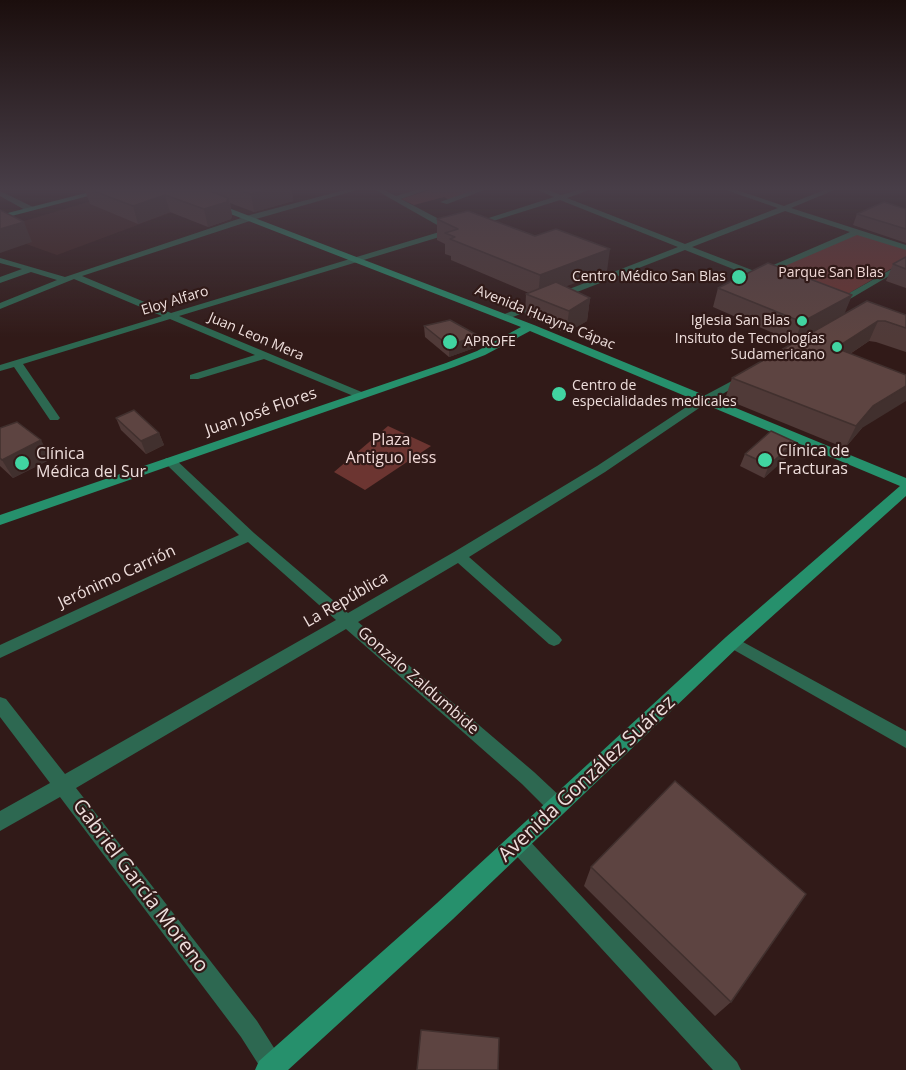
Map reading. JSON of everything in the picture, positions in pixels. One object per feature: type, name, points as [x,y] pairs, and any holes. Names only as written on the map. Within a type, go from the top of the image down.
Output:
[{"type":"street","points":[[0,306],[63,279],[189,238]]},
{"type":"street","name":"Avenida Huayna Cápac","points":[[305,238],[530,327],[906,483]]},
{"type":"street","name":"Eloy Alfaro","points":[[0,368],[427,238]]},
{"type":"street","points":[[663,238],[773,282]]},
{"type":"street","points":[[505,317],[706,238]]},
{"type":"street","points":[[757,275],[843,238]]},
{"type":"street","points":[[875,238],[906,248]]},
{"type":"street","points":[[0,260],[63,279]]},
{"type":"street","points":[[833,305],[906,262]]},
{"type":"street","points":[[0,280],[29,270]]},
{"type":"street","name":"Juan Leon Mera","points":[[74,276],[360,395]]},
{"type":"street","points":[[822,301],[849,311]]},
{"type":"street","name":"Juan José Flores","points":[[0,520],[450,365],[482,353],[530,327]]},
{"type":"street","points":[[194,377],[263,356]]},
{"type":"street","points":[[17,363],[54,418]]},
{"type":"street","name":"La República","points":[[0,822],[459,556],[602,469],[704,400],[756,371]]},
{"type":"street","name":"Gonzalo Zaldumbide","points":[[170,462],[323,602],[348,620],[557,806]]},
{"type":"street","name":"Avenida González Suárez","points":[[273,1068],[732,642],[906,488]]},
{"type":"street","name":"Jerónimo Carrión","points":[[0,652],[249,536]]},
{"type":"street","points":[[459,556],[554,640]]},
{"type":"street","points":[[732,642],[906,740]]},
{"type":"street","name":"Gabriel García Moreno","points":[[0,704],[249,1029],[273,1068]]},
{"type":"street","points":[[518,843],[729,1070]]},
{"type":"shaded area","points":[[29,238],[103,238],[57,255],[26,244],[31,242]]},
{"type":"green space","name":"Parque San Blas","points":[[848,238],[870,238],[906,249],[906,260],[834,302],[763,274]]},
{"type":"green space","name":"Plaza Antiguo Iess","points":[[388,426],[431,446],[365,490],[334,472]]},
{"type":"building","points":[[580,238],[610,249],[540,275],[450,239]]},
{"type":"building","points":[[906,257],[906,269],[893,264]]},
{"type":"building","points":[[768,263],[852,295],[802,322],[718,288]]},
{"type":"building","points":[[556,282],[590,298],[569,311],[526,294]]},
{"type":"building","points":[[867,301],[906,315],[906,328],[878,321],[836,348],[906,375],[906,386],[873,406],[856,426],[732,378]]},
{"type":"building","points":[[450,320],[477,335],[449,346],[424,326]]},
{"type":"building","points":[[134,410],[159,433],[141,441],[116,418]]},
{"type":"building","points":[[17,422],[41,440],[2,460],[0,458],[0,428]]},
{"type":"building","points":[[771,431],[795,442],[769,465],[745,454]]},
{"type":"building","points":[[675,781],[806,894],[731,1002],[591,867]]},
{"type":"building","points":[[421,1030],[499,1038],[498,1070],[417,1070]]},
{"type":"place","name":"Centro Médico San Blas","points":[[739,277]]},
{"type":"place","name":"Iglesia San Blas","points":[[802,321]]},
{"type":"place","name":"APROFE","points":[[450,342]]},
{"type":"place","name":"Insituto de Tecnologías Sudamericano","points":[[837,347]]},
{"type":"place","name":"Centro de especialidades medicales","points":[[559,394]]},
{"type":"place","name":"Clínica de Fracturas","points":[[765,460]]},
{"type":"place","name":"Clínica Médica del Sur","points":[[22,463]]}]
